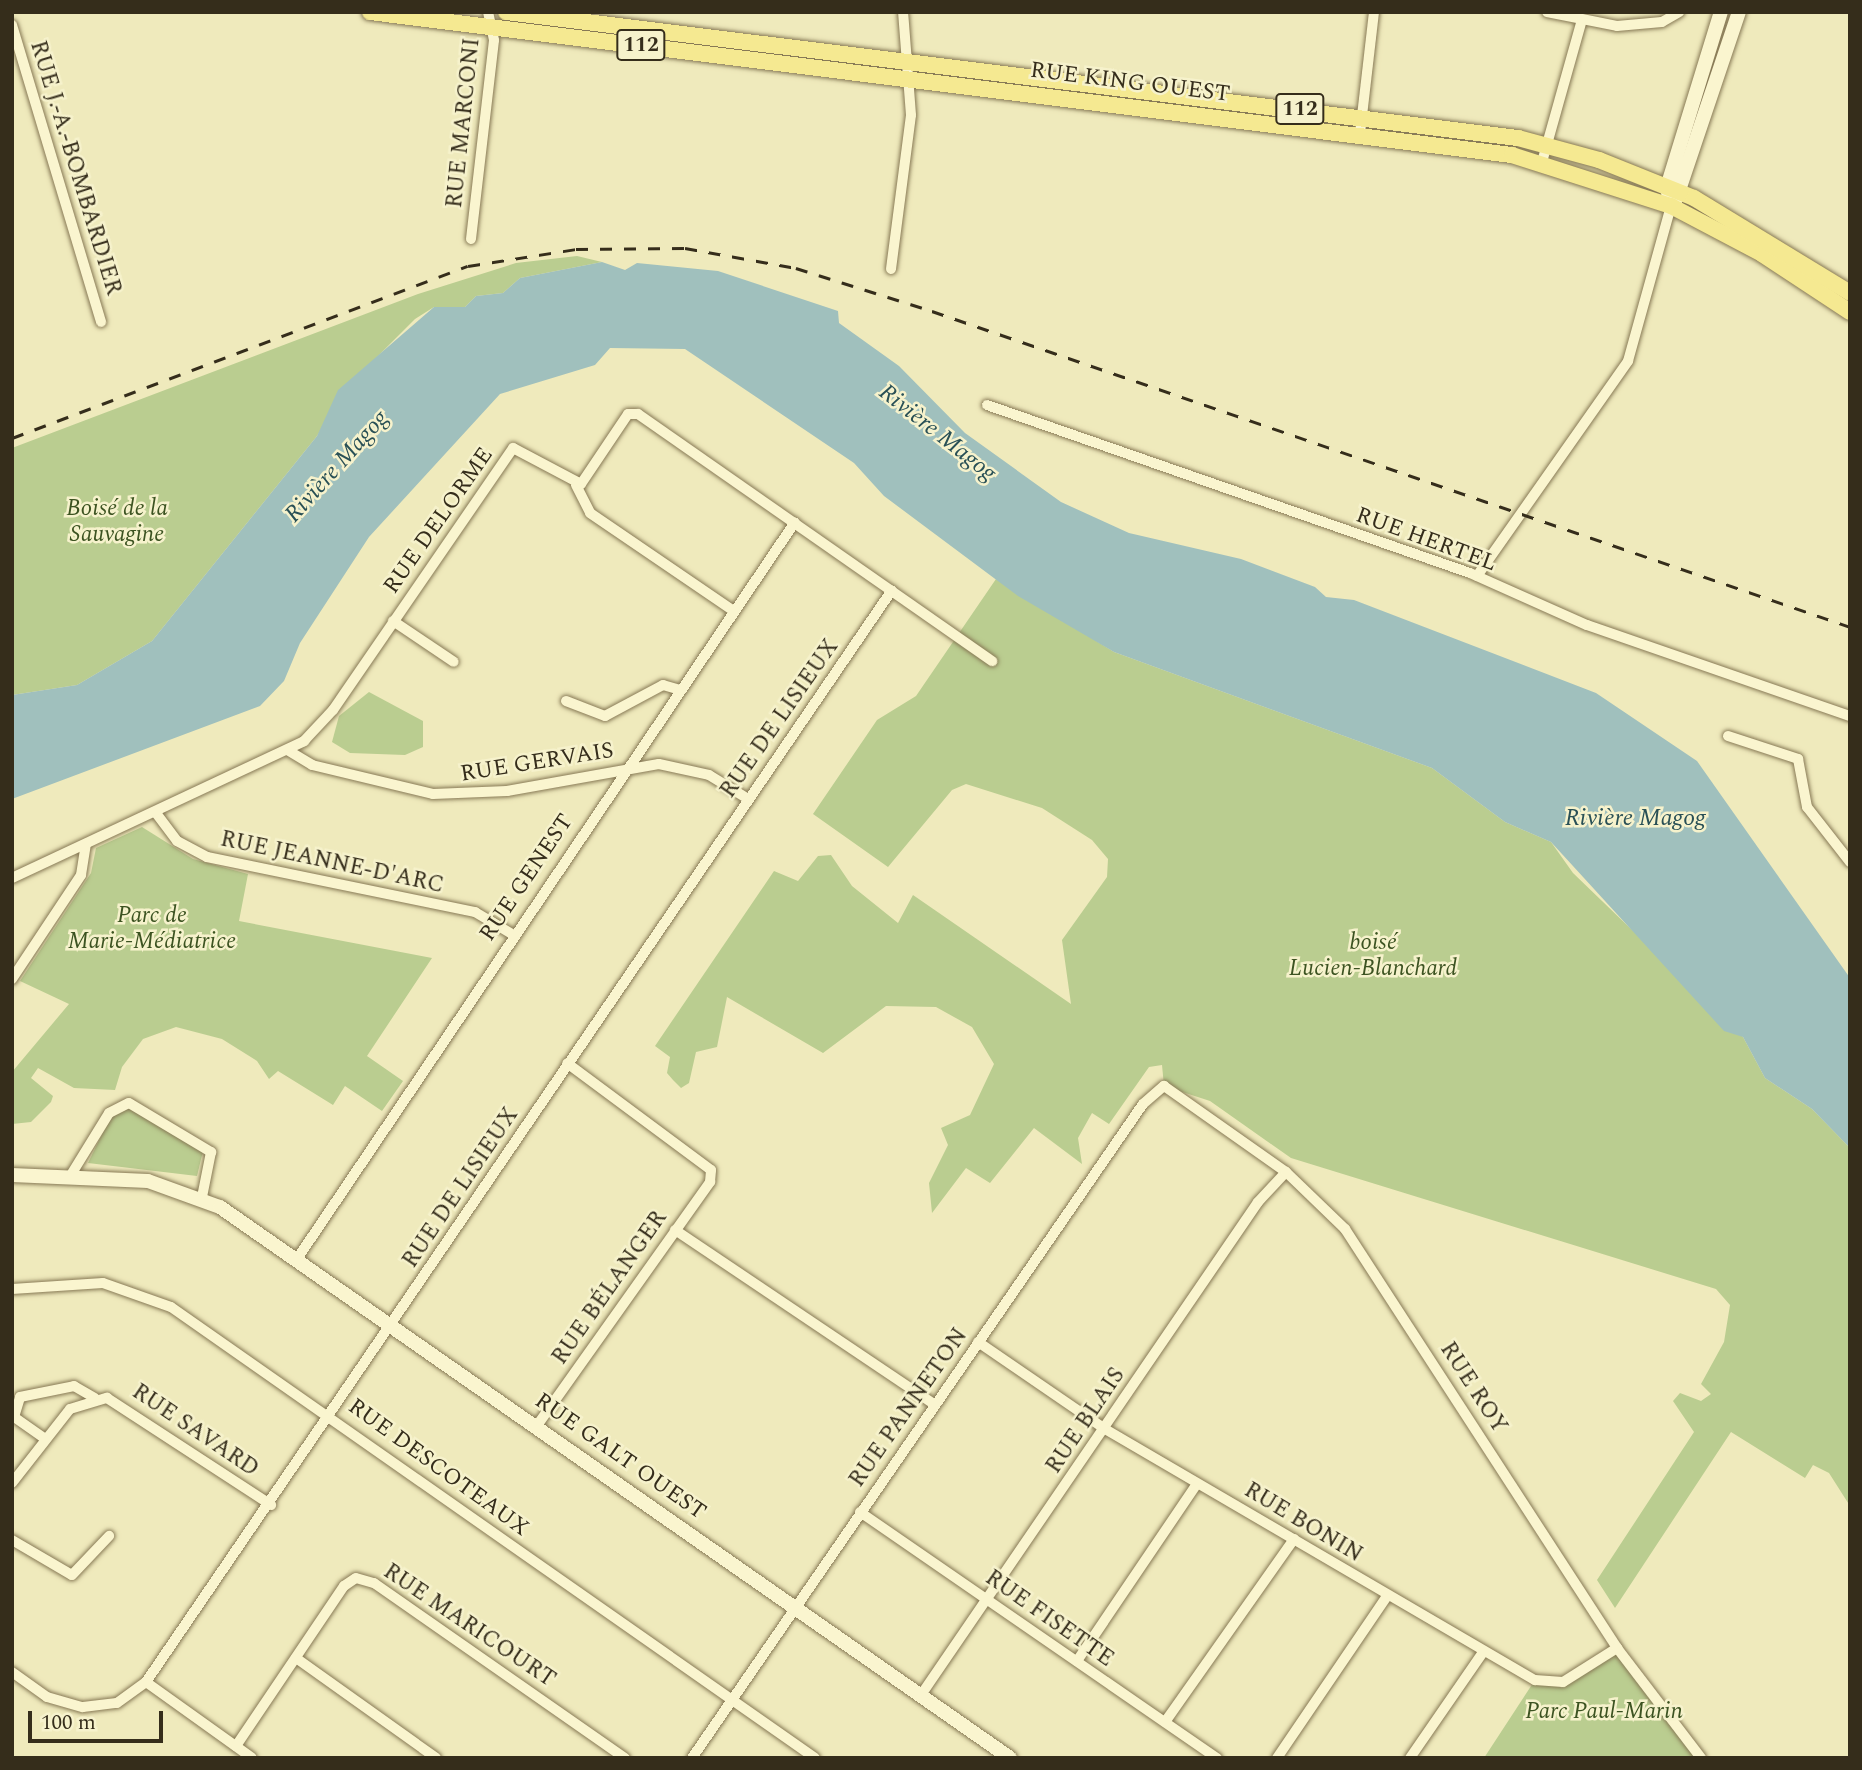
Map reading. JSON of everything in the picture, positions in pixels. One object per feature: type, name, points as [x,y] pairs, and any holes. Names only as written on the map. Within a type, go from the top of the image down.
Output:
[{"type":"main road","name":"RUE KING OUEST","points":[[370,12],[490,20],[912,79],[1544,153]]},
{"type":"main road","name":"RUE KING OUEST","points":[[506,12],[1362,116],[1544,153],[1673,195],[1746,225],[1850,293]]},
{"type":"main road","name":"RUE KING OUEST","points":[[1673,195],[1850,312]]},
{"type":"street","points":[[891,269],[912,79],[903,12]]},
{"type":"street","points":[[1360,133],[1374,12]]},
{"type":"street","points":[[1546,12],[1582,20],[1636,26],[1679,12]]},
{"type":"street","points":[[1477,576],[1628,362],[1721,12]]},
{"type":"street","points":[[1673,195],[1739,12]]},
{"type":"street","name":"RUE MARCONI","points":[[471,239],[490,20]]},
{"type":"street","points":[[1544,153],[1582,20]]},
{"type":"street","name":"RUE J.-A.-BOMBARDIER","points":[[12,25],[101,322]]},
{"type":"street","name":"RUE HERTEL","points":[[987,405],[1477,576],[1587,625],[1850,716]]},
{"type":"street","points":[[732,610],[590,513],[576,485],[633,413],[795,522],[992,661]]},
{"type":"street","name":"RUE DELORME","points":[[12,878],[289,751],[322,724],[513,448],[576,485]]},
{"type":"street","name":"RUE GENEST","points":[[297,1259],[512,934],[732,610],[795,522]]},
{"type":"street","name":"RUE DE LISIEUX","points":[[12,1672],[47,1697],[83,1707],[117,1703],[146,1682],[271,1505],[567,1063],[892,590]]},
{"type":"street","points":[[393,621],[454,662]]},
{"type":"street","points":[[566,701],[605,716],[663,685],[680,690]]},
{"type":"street","points":[[1728,736],[1798,759],[1807,807],[1850,862]]},
{"type":"street","name":"RUE GERVAIS","points":[[289,751],[312,765],[433,794],[507,791],[625,769],[691,769],[748,799]]},
{"type":"street","name":"RUE JEANNE-D'ARC","points":[[156,813],[177,841],[206,857],[475,912],[512,934]]},
{"type":"street","points":[[12,979],[81,875],[86,845]]},
{"type":"street","name":"RUE BÉLANGER","points":[[537,1427],[675,1230],[712,1170],[567,1063]]},
{"type":"street","name":"RUE ROY","points":[[1164,1086],[1286,1172],[1345,1229],[1616,1648],[1701,1758]]},
{"type":"street","name":"RUE PANNETON","points":[[692,1758],[1143,1104],[1164,1086]]},
{"type":"street","points":[[69,1178],[109,1113],[129,1103],[211,1152],[202,1197]]},
{"type":"street","name":"RUE BLAIS","points":[[920,1695],[1105,1429],[1258,1202],[1286,1172]]},
{"type":"street","name":"RUE GALT OUEST","points":[[12,1175],[148,1181],[202,1197],[392,1324],[1010,1758]]},
{"type":"street","points":[[675,1230],[934,1404]]},
{"type":"street","name":"RUE DESCOTEAUX","points":[[12,1289],[85,1282],[149,1296],[331,1416],[815,1758]]},
{"type":"street","name":"RUE BONIN","points":[[978,1342],[1105,1429],[1483,1652],[1555,1685],[1616,1648]]},
{"type":"street","name":"RUE SAVARD","points":[[44,1438],[14,1416],[20,1397],[74,1385],[95,1398],[127,1406],[271,1505]]},
{"type":"street","name":"RUE SAVARD","points":[[12,1483],[44,1438],[69,1409],[95,1398]]},
{"type":"street","points":[[1077,1661],[1197,1484]]},
{"type":"street","name":"RUE FISETTE","points":[[860,1512],[1217,1758]]},
{"type":"street","points":[[12,1540],[72,1575],[109,1536]]},
{"type":"street","points":[[1165,1722],[1294,1539]]},
{"type":"street","name":"RUE MARICOURT","points":[[236,1746],[344,1586],[366,1579],[625,1758]]},
{"type":"street","points":[[1276,1758],[1387,1596]]},
{"type":"street","points":[[1410,1758],[1483,1652]]},
{"type":"street","points":[[296,1658],[436,1758]]},
{"type":"street","points":[[146,1682],[253,1758]]},
{"type":"green space","name":"Boisé de la Sauvagine","points":[[577,256],[602,262],[520,278],[503,293],[476,296],[465,307],[434,307],[415,319],[345,389],[317,436],[152,641],[77,685],[12,695],[12,448],[418,294],[516,263]]},
{"type":"green space","name":"boisé Lucien-Blanchard","points":[[996,579],[1114,652],[1432,768],[1505,822],[1551,842],[1573,873],[1743,1037],[1765,1078],[1812,1109],[1850,1148],[1850,1506],[1829,1473],[1813,1465],[1805,1478],[1731,1432],[1615,1608],[1597,1580],[1694,1432],[1673,1401],[1680,1393],[1701,1401],[1711,1394],[1701,1384],[1724,1342],[1730,1305],[1716,1289],[1291,1158],[1210,1101],[1164,1086],[1162,1065],[1149,1067],[1109,1124],[1092,1113],[1078,1138],[1082,1164],[1034,1128],[990,1183],[966,1168],[932,1213],[929,1183],[948,1145],[941,1128],[970,1115],[994,1064],[972,1027],[936,1007],[886,1006],[823,1053],[727,997],[717,1047],[696,1052],[689,1083],[681,1088],[673,1080],[667,1073],[670,1057],[655,1046],[774,871],[798,881],[818,856],[831,855],[852,886],[898,923],[913,895],[1071,1004],[1062,940],[1107,877],[1108,859],[1092,840],[1042,808],[966,784],[952,790],[888,867],[813,814],[877,720],[916,696]]},
{"type":"green space","points":[[369,692],[423,721],[423,747],[405,755],[350,753],[332,742],[339,716]]},
{"type":"green space","name":"Parc de Marie-Médiatrice","points":[[142,827],[193,859],[248,874],[239,921],[432,958],[367,1056],[403,1081],[382,1111],[345,1086],[333,1105],[278,1071],[269,1079],[257,1061],[222,1039],[176,1027],[143,1039],[122,1067],[115,1090],[74,1088],[38,1068],[31,1078],[53,1096],[51,1102],[31,1122],[12,1124],[12,1072],[69,1004],[20,981],[91,873],[96,848]]},
{"type":"green space","points":[[130,1107],[203,1151],[197,1176],[88,1163],[111,1116]]},
{"type":"green space","name":"Parc Paul-Marin","points":[[1617,1648],[1701,1758],[1484,1758],[1535,1680],[1555,1685]]},
{"type":"water","name":"Rivière Magog","points":[[602,262],[625,270],[637,263],[718,271],[838,311],[839,323],[899,366],[965,433],[1061,502],[1129,533],[1241,559],[1315,587],[1326,597],[1354,600],[1596,693],[1697,761],[1850,978],[1850,1148],[1812,1109],[1765,1078],[1743,1037],[1724,1031],[1551,842],[1505,822],[1432,768],[1114,652],[1018,596],[884,496],[854,463],[685,349],[610,348],[595,365],[500,394],[369,537],[300,643],[284,681],[260,706],[12,799],[12,695],[77,685],[152,641],[317,436],[338,390],[434,307],[465,307],[476,296],[503,293],[520,278]]},
{"type":"railway","points":[[12,438],[468,266],[576,249],[685,248],[796,268],[932,311],[1850,627]]}]
